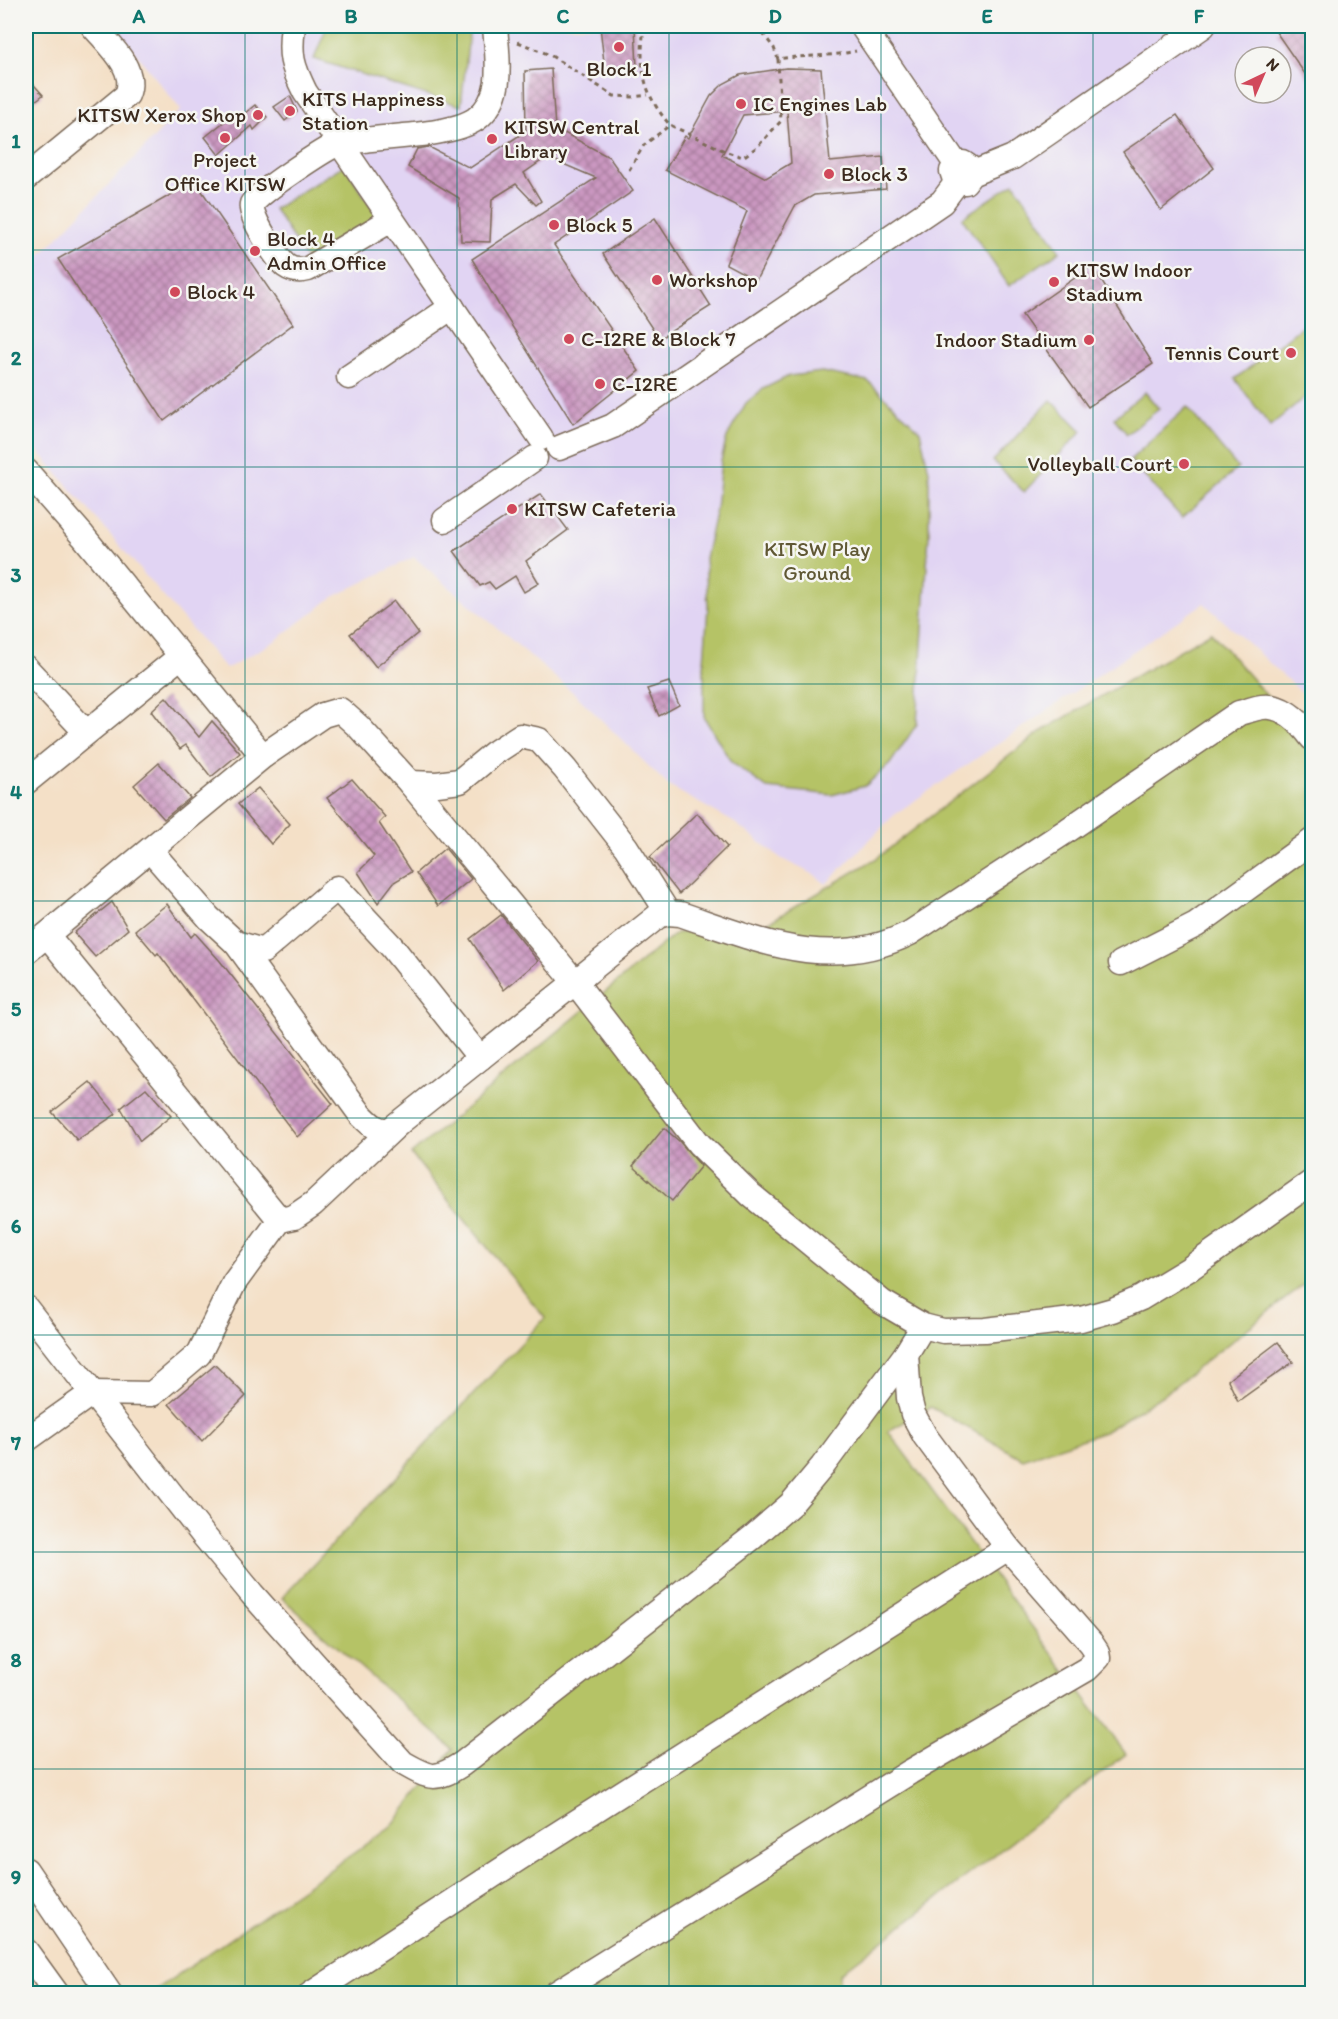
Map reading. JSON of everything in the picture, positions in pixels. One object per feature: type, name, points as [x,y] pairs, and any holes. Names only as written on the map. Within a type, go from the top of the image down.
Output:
[{"type":"street","points":[[26,178],[127,95],[130,87],[129,72],[93,26]]},
{"type":"street","points":[[294,26],[291,53],[293,69],[305,92],[545,448]]},
{"type":"street","points":[[445,520],[545,448],[614,426],[942,202],[961,173],[1013,157],[1203,26]]},
{"type":"street","points":[[391,220],[308,269],[293,270],[279,259],[254,219],[252,204],[264,191],[338,143],[440,131],[465,125],[476,119],[489,106],[495,93],[498,76],[496,30]]},
{"type":"street","points":[[868,35],[961,173]]},
{"type":"street","points":[[349,377],[452,308]]},
{"type":"street","points":[[26,471],[83,536],[263,756]]},
{"type":"street","points":[[26,782],[181,656]]},
{"type":"street","points":[[26,668],[86,732]]},
{"type":"street","points":[[26,1440],[92,1393],[152,1394],[199,1354],[234,1283],[280,1220],[294,1217],[313,1204],[398,1124],[658,916],[680,914],[762,941],[797,949],[831,952],[856,951],[888,944],[910,933],[1068,830],[1239,714],[1264,706],[1285,711],[1303,726],[1312,738]]},
{"type":"street","points":[[26,952],[263,756],[323,715],[340,710],[359,727],[410,783],[575,982],[699,1144],[751,1195],[882,1302],[923,1326],[943,1330],[985,1330],[1082,1319],[1113,1310],[1141,1298],[1189,1269],[1312,1182]]},
{"type":"street","points":[[410,783],[437,784],[460,781],[494,753],[520,736],[539,740],[626,847],[668,914]]},
{"type":"street","points":[[1121,963],[1196,926],[1312,841]]},
{"type":"street","points":[[150,850],[209,918],[236,943],[361,1115],[371,1125],[398,1124]]},
{"type":"street","points":[[236,943],[262,951],[337,888],[392,947],[480,1058]]},
{"type":"street","points":[[47,935],[280,1220]]},
{"type":"street","points":[[26,1308],[252,1594],[403,1763],[427,1776],[444,1775],[462,1764],[744,1544],[791,1504],[822,1467],[906,1354],[923,1326]]},
{"type":"street","points":[[555,1994],[910,1772],[1094,1664],[1098,1658],[1091,1643],[1008,1548],[925,1436],[909,1398],[906,1354]]},
{"type":"street","points":[[311,1994],[518,1859],[1008,1548]]},
{"type":"street","points":[[26,1870],[110,1994]]},
{"type":"street","points":[[26,1951],[57,1994]]},
{"type":"path","points":[[644,26],[643,73],[648,95],[656,109],[670,125],[727,152],[743,157],[757,147],[781,121],[778,59],[774,48],[756,26]]},
{"type":"path","points":[[496,30],[550,55],[614,96],[648,95]]},
{"type":"path","points":[[778,59],[810,55],[839,55],[860,50],[868,35]]},
{"type":"path","points":[[629,170],[644,145],[670,125]]},
{"type":"shaded area","points":[[114,26],[1312,26],[1312,702],[1204,603],[895,814],[826,884],[815,875],[782,859],[735,823],[669,786],[576,695],[414,557],[333,597],[275,641],[226,669],[26,437],[26,270],[181,110]]},
{"type":"green space","points":[[327,26],[470,26],[461,106],[314,59]]},
{"type":"green space","points":[[344,165],[381,221],[309,263],[274,209]]},
{"type":"green space","points":[[1014,183],[1060,251],[1009,286],[962,218]]},
{"type":"green space","name":"Tennis Court","points":[[1309,321],[1312,326],[1312,391],[1270,426],[1235,379]]},
{"type":"green space","name":"KITSW Play Ground","points":[[822,372],[868,381],[920,431],[929,471],[929,534],[917,724],[890,764],[865,786],[832,795],[767,788],[731,762],[704,717],[704,662],[708,606],[705,558],[716,509],[721,461],[727,437],[746,403],[763,389],[789,376]]},
{"type":"green space","points":[[1145,392],[1159,409],[1127,434],[1114,418]]},
{"type":"green space","points":[[1051,400],[1082,431],[1024,492],[993,461]]},
{"type":"green space","name":"Volleyball Court","points":[[1187,407],[1238,468],[1182,518],[1130,460]]},
{"type":"green space","points":[[1211,632],[1307,742],[1312,753],[1312,1278],[1163,1395],[1104,1432],[1023,1459],[931,1407],[888,1431],[1126,1754],[839,1974],[840,1993],[150,1994],[390,1828],[453,1749],[282,1598],[545,1318],[411,1154],[676,933],[766,924],[877,858],[1040,732]]},
{"type":"building","name":"Block 1","points":[[600,26],[635,26],[637,68],[605,71]]},
{"type":"building","points":[[1285,26],[1312,26],[1312,84],[1293,57],[1293,45],[1285,45],[1276,32]]},
{"type":"building","name":"Block 3","points":[[786,68],[821,69],[830,162],[883,157],[886,189],[814,195],[795,206],[756,280],[726,264],[747,211],[665,170],[685,136],[688,138],[711,96],[723,84],[740,75]],"holes":[[[787,111],[791,163],[766,178],[722,155],[743,115]]]},
{"type":"building","points":[[551,69],[555,128],[609,157],[633,191],[554,245],[639,371],[573,424],[472,259],[596,178],[547,157],[524,173],[541,201],[536,205],[516,184],[492,199],[490,242],[461,241],[459,198],[408,167],[417,149],[429,147],[470,168],[526,131],[525,71]]},
{"type":"building","points":[[26,76],[43,95],[26,108]]},
{"type":"building","points":[[290,96],[297,111],[285,121],[274,107]]},
{"type":"building","points":[[255,105],[267,117],[254,130],[252,126],[219,155],[205,137],[230,117],[234,122]]},
{"type":"building","points":[[1177,115],[1214,168],[1161,210],[1123,152]]},
{"type":"building","name":"Block 4","points":[[195,181],[293,324],[164,421],[58,259]]},
{"type":"building","name":"Workshop","points":[[655,218],[711,306],[659,339],[603,254]]},
{"type":"building","name":"Indoor Stadium","points":[[1092,266],[1153,364],[1088,407],[1022,315]]},
{"type":"building","points":[[541,494],[568,530],[526,561],[539,583],[524,592],[515,576],[495,589],[489,582],[480,586],[454,551]]},
{"type":"building","points":[[394,601],[418,633],[376,667],[350,634]]},
{"type":"building","points":[[669,682],[679,705],[659,716],[647,689]]},
{"type":"building","points":[[166,697],[199,737],[212,721],[240,753],[211,777],[186,745],[180,749],[151,711]]},
{"type":"building","points":[[159,763],[190,798],[164,819],[134,785]]},
{"type":"building","points":[[352,779],[385,817],[379,823],[411,872],[394,882],[378,903],[358,872],[374,856],[327,798]]},
{"type":"building","points":[[258,788],[290,824],[271,844],[238,804]]},
{"type":"building","points":[[697,813],[727,847],[679,894],[650,857]]},
{"type":"building","points":[[445,848],[471,879],[438,906],[416,873]]},
{"type":"building","points":[[112,902],[128,929],[95,957],[74,933]]},
{"type":"building","points":[[167,904],[191,937],[195,933],[220,961],[333,1104],[297,1137],[158,953],[156,955],[135,930]]},
{"type":"building","points":[[501,915],[538,961],[504,990],[470,939]]},
{"type":"building","points":[[90,1082],[116,1114],[77,1140],[52,1112]]},
{"type":"building","points":[[146,1088],[171,1116],[140,1141],[121,1108]]},
{"type":"building","points":[[664,1128],[701,1166],[672,1201],[633,1166]]},
{"type":"building","points":[[1278,1342],[1293,1362],[1238,1401],[1228,1380]]},
{"type":"building","points":[[215,1365],[246,1396],[202,1441],[169,1404]]},
{"type":"place","name":"Block 1","points":[[619,47]]},
{"type":"place","name":"IC Engines Lab","points":[[741,104]]},
{"type":"place","name":"KITS Happiness Station","points":[[290,111]]},
{"type":"place","name":"KITSW Xerox Shop","points":[[258,115]]},
{"type":"place","name":"Project Office KITSW","points":[[225,138]]},
{"type":"place","name":"KITSW Central Library","points":[[492,139]]},
{"type":"place","name":"Block 3","points":[[829,174]]},
{"type":"place","name":"Block 5","points":[[554,225]]},
{"type":"place","name":"Block 4 Admin Office","points":[[255,251]]},
{"type":"place","name":"Workshop","points":[[657,280]]},
{"type":"place","name":"KITSW Indoor Stadium","points":[[1054,282]]},
{"type":"place","name":"Block 4","points":[[175,292]]},
{"type":"place","name":"C-I2RE & Block 7","points":[[569,339]]},
{"type":"place","name":"Indoor Stadium","points":[[1089,340]]},
{"type":"place","name":"Tennis Court","points":[[1291,353]]},
{"type":"place","name":"C-I2RE","points":[[600,384]]},
{"type":"place","name":"Volleyball Court","points":[[1184,464]]},
{"type":"place","name":"KITSW Cafeteria","points":[[512,509]]}]
